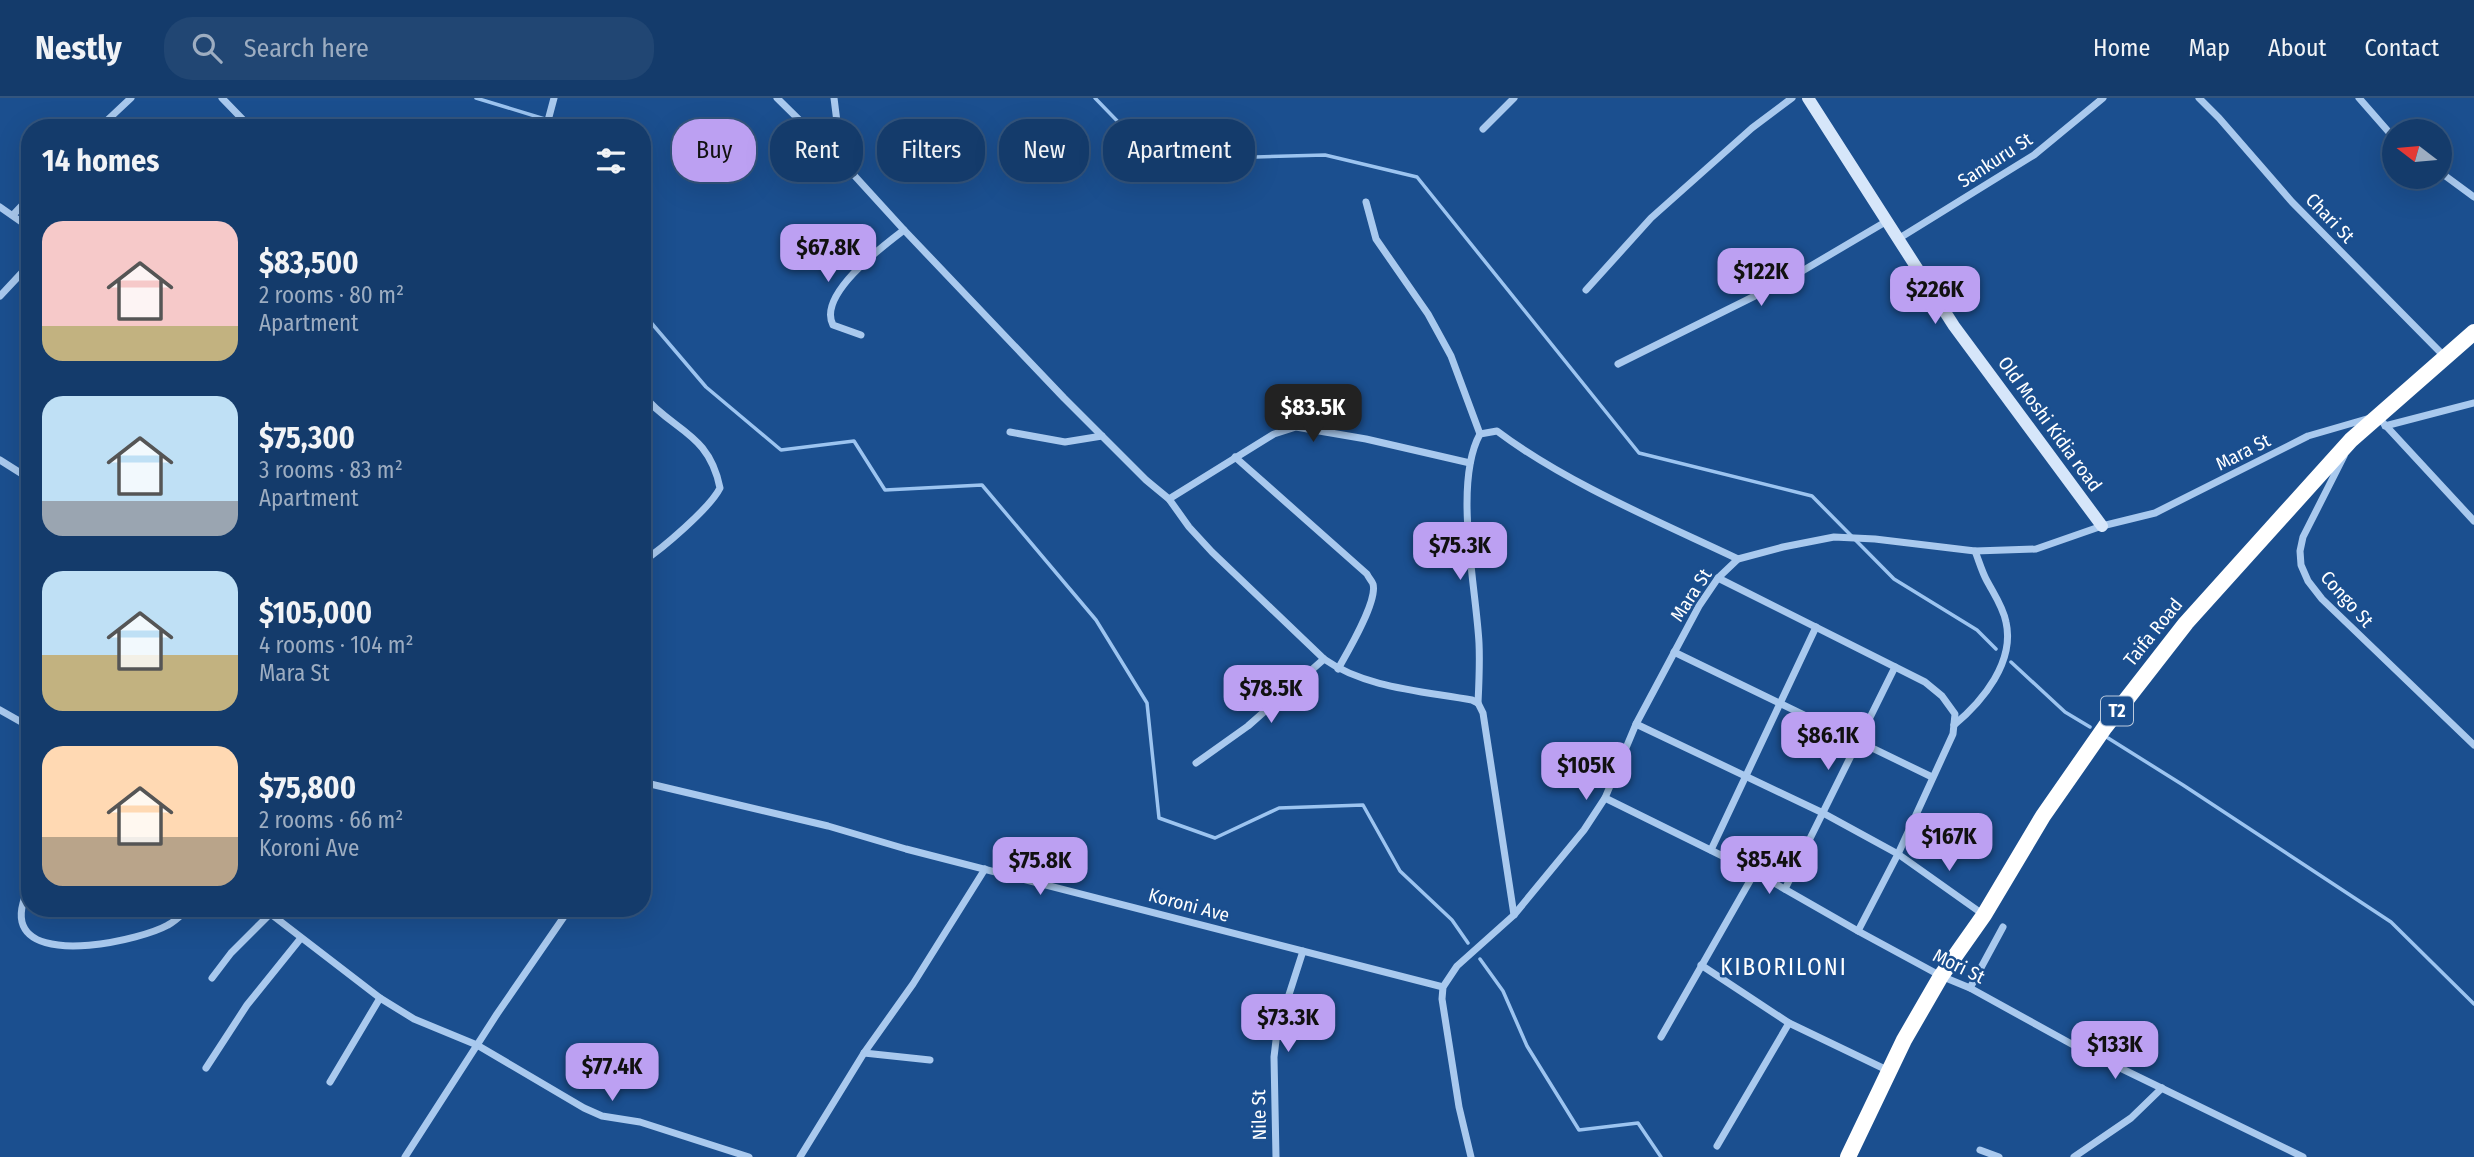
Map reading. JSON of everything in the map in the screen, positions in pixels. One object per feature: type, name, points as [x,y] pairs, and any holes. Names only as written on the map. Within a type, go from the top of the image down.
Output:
[{"type":"highway","name":"Taifa Road","points":[[1848,1157],[1904,1040],[1941,976],[1984,915],[2042,816],[2105,727],[2186,623],[2351,440],[2381,421],[2444,356],[2474,332]]},
{"type":"street","points":[[109,119],[131,98]]},
{"type":"street","points":[[222,98],[242,119]]},
{"type":"street","points":[[548,119],[554,98]]},
{"type":"street","points":[[777,98],[798,119]]},
{"type":"street","points":[[834,98],[837,119]]},
{"type":"street","points":[[1483,129],[1514,98]]},
{"type":"street","points":[[1586,290],[1651,218],[1752,128],[1792,98]]},
{"type":"street","name":"Old Moshi Kidia road","points":[[1808,98],[1954,326],[2102,526]]},
{"type":"street","name":"Sankuru St","points":[[1898,239],[2034,155],[2103,98]]},
{"type":"street","name":"Chari St","points":[[2199,98],[2292,202],[2444,356]]},
{"type":"street","points":[[2359,98],[2382,124]]},
{"type":"street","points":[[2452,181],[2474,197]]},
{"type":"street","points":[[860,182],[1102,436],[1169,499],[1189,527],[1212,552],[1324,659],[1338,669],[1392,685],[1478,703]]},
{"type":"street","points":[[1366,202],[1376,239],[1428,314],[1451,356],[1480,434],[1469,463],[1468,523],[1479,647],[1478,703],[1483,713],[1514,915]]},
{"type":"street","points":[[0,207],[21,221]]},
{"type":"street","points":[[13,215],[21,207]]},
{"type":"street","points":[[1618,364],[1787,280],[1887,222]]},
{"type":"street","points":[[861,335],[833,325],[830,309],[860,267],[904,230]]},
{"type":"street","points":[[0,295],[21,273]]},
{"type":"street","points":[[651,402],[698,443],[710,460],[720,488],[699,513],[651,554]]},
{"type":"street","name":"Mara St","points":[[1443,987],[1457,966],[1514,915],[1584,830],[1605,799],[1636,724],[1699,606],[1718,578],[1738,559],[1834,537],[1975,551],[2036,550],[2102,526],[2155,513],[2308,436],[2474,402]]},
{"type":"street","points":[[2381,421],[2474,521]]},
{"type":"street","points":[[1169,499],[1274,434],[1296,427],[1366,439],[1469,463]]},
{"type":"street","points":[[1480,434],[1497,431],[1574,478],[1738,559]]},
{"type":"street","points":[[1010,432],[1065,442],[1102,436]]},
{"type":"street","name":"Congo St","points":[[2351,440],[2303,537],[2301,565],[2308,581],[2322,599],[2474,745]]},
{"type":"street","points":[[1235,457],[1373,582],[1364,620],[1338,669]]},
{"type":"street","points":[[0,460],[21,473]]},
{"type":"street","points":[[1954,725],[1982,699],[1992,684],[2003,659],[2007,636],[2002,611],[1975,551]]},
{"type":"street","points":[[1718,578],[1925,682],[1942,696],[1955,714],[1953,734],[1898,854],[1858,931]]},
{"type":"street","points":[[1711,850],[1815,627]]},
{"type":"street","points":[[1674,652],[1932,777]]},
{"type":"street","points":[[1196,763],[1248,726],[1324,659]]},
{"type":"street","points":[[1785,889],[1895,667]]},
{"type":"street","points":[[0,710],[21,722]]},
{"type":"street","points":[[1636,724],[1822,813],[1898,854],[1984,915]]},
{"type":"street","name":"Koroni Ave","points":[[651,786],[828,826],[1443,987]]},
{"type":"street","name":"Mori St","points":[[1605,799],[1755,872],[1858,931],[2077,1047],[2303,1157]]},
{"type":"street","points":[[800,1157],[864,1053],[935,950],[985,869]]},
{"type":"street","points":[[1661,1037],[1755,872]]},
{"type":"street","points":[[21,917],[22,925],[36,939],[71,946],[125,941],[167,926],[178,917]]},
{"type":"street","points":[[212,978],[261,917]]},
{"type":"street","points":[[274,917],[380,998],[414,1019],[477,1045],[592,1112],[639,1122],[748,1157]]},
{"type":"street","points":[[405,1157],[564,917]]},
{"type":"street","points":[[1970,988],[2003,927]]},
{"type":"street","points":[[206,1068],[247,1005],[301,938]]},
{"type":"street","name":"Nile St","points":[[1276,1157],[1274,1057],[1277,1031],[1303,951]]},
{"type":"street","points":[[1701,965],[1789,1023],[1890,1071]]},
{"type":"street","points":[[1443,987],[1442,999],[1459,1107],[1471,1157]]},
{"type":"street","points":[[330,1082],[380,998]]},
{"type":"street","points":[[1717,1146],[1789,1023]]},
{"type":"street","points":[[864,1053],[930,1060]]},
{"type":"street","points":[[2074,1157],[2131,1118],[2162,1088]]},
{"type":"street","points":[[1980,1150],[2000,1157]]},
{"type":"waterway","points":[[476,98],[545,119]]},
{"type":"waterway","points":[[1095,98],[1155,160],[1325,155],[1417,177],[1639,453],[1812,496],[1894,579],[1977,630],[1996,649]]},
{"type":"waterway","points":[[651,323],[706,387],[781,450],[854,441],[885,490],[982,485],[1096,620],[1147,703],[1159,818],[1215,838],[1279,808],[1363,805],[1400,871],[1452,920],[1468,943]]},
{"type":"waterway","points":[[2011,662],[2065,712],[2090,727]]},
{"type":"waterway","points":[[2108,738],[2391,922],[2474,1004]]},
{"type":"waterway","points":[[1480,959],[1503,991],[1527,1046],[1579,1130],[1638,1123],[1661,1157]]},
{"type":"district","name":"KIBORILONI","points":[[1784,967]]}]
